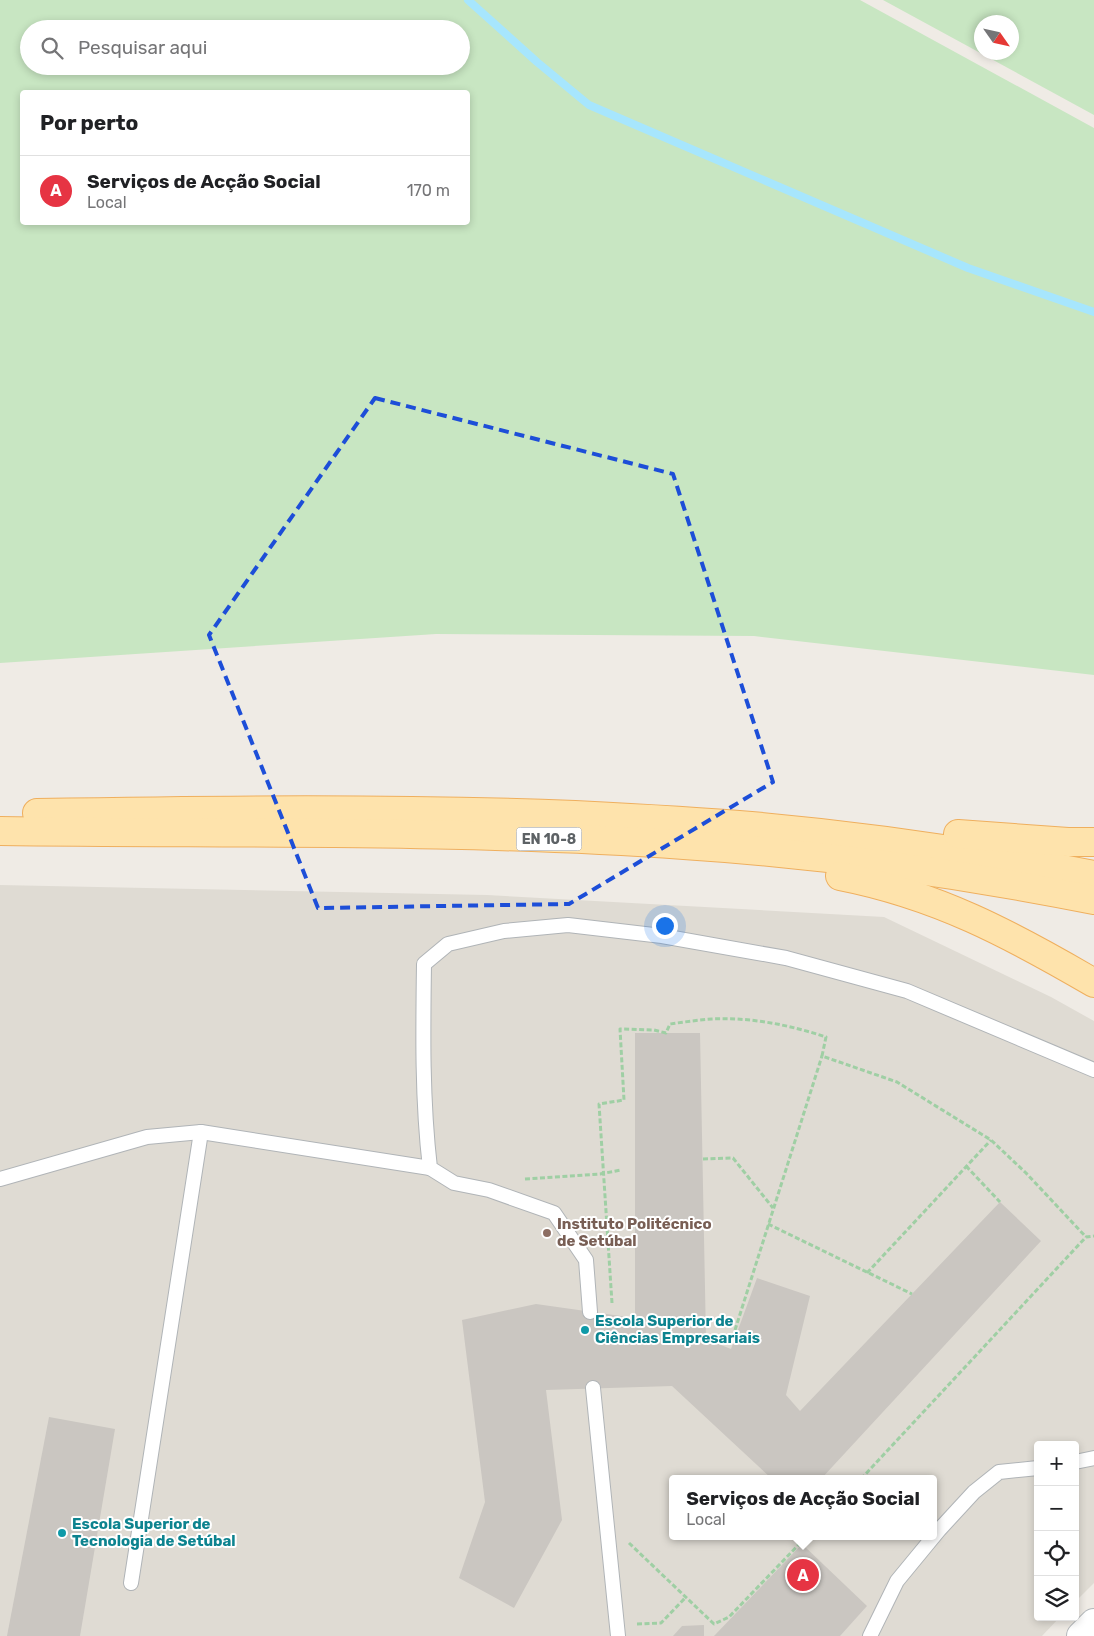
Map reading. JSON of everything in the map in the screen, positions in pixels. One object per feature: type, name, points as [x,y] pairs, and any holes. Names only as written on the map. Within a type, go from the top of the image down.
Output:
[{"type":"main road","points":[[216,810],[442,801],[586,800],[743,811],[1002,838],[1094,842]]},
{"type":"main road","name":"EN 10-8","points":[[0,814],[216,810],[514,813],[638,818],[750,826],[920,846],[1094,874]]},
{"type":"main road","name":"EN 10-8","points":[[0,831],[288,833],[606,841],[755,850],[982,878],[1094,900]]},
{"type":"main road","points":[[288,833],[546,847],[696,860],[834,875],[906,892],[957,911],[1001,930],[1094,983]]},
{"type":"main road","points":[[1081,1636],[1094,1623]]},
{"type":"lane","points":[[430,1168],[425,1124],[422,1043],[424,964],[448,944],[504,931],[568,925],[662,936],[786,958],[906,991],[1094,1070]]},
{"type":"lane","points":[[131,1583],[200,1132]]},
{"type":"lane","points":[[0,1179],[148,1137],[200,1132],[430,1168],[454,1182],[489,1190],[554,1213],[586,1260],[590,1312]]},
{"type":"lane","points":[[593,1388],[617,1631]]},
{"type":"lane","points":[[1079,1461],[1094,1458]]},
{"type":"lane","points":[[937,1532],[974,1492],[999,1472],[1034,1468]]},
{"type":"lane","points":[[870,1636],[897,1581],[931,1540]]},
{"type":"path","points":[[613,1308],[599,1104],[624,1100],[620,1029],[654,1030],[666,1033],[670,1024],[713,1019],[755,1021],[802,1029],[826,1036],[822,1056],[735,1330]]},
{"type":"path","points":[[822,1056],[897,1082],[991,1140],[1026,1173],[1086,1237]]},
{"type":"path","points":[[868,1273],[991,1140]]},
{"type":"path","points":[[703,1159],[733,1158],[773,1208]]},
{"type":"path","points":[[966,1166],[1000,1202]]},
{"type":"path","points":[[506,1196],[508,1180],[604,1174],[621,1170]]},
{"type":"path","points":[[768,1224],[912,1294]]},
{"type":"path","points":[[865,1475],[1086,1237],[1094,1236]]},
{"type":"path","points":[[609,1544],[629,1543],[714,1624],[729,1617],[803,1540]]},
{"type":"path","points":[[617,1631],[661,1623],[686,1597]]},
{"type":"highlighted area","points":[[375,398],[673,474],[773,782],[569,904],[318,908],[209,635]]},
{"type":"shaded area","name":"Instituto Politécnico de Setúbal","points":[[0,885],[487,895],[884,917],[1051,997],[1094,1021],[1094,1583],[1079,1598],[1079,1441],[1034,1441],[1034,1621],[1056,1621],[1042,1636],[0,1636]]},
{"type":"green space","points":[[0,0],[860,0],[1094,128],[1094,675],[754,636],[436,634],[0,663]]},
{"type":"green space","points":[[883,0],[1094,0],[1094,115],[993,60],[1019,60],[1019,15],[974,15],[974,50]]},
{"type":"building","name":"Escola Superior de Ciências Empresariais","points":[[635,1033],[700,1033],[706,1339],[731,1349],[757,1278],[810,1296],[786,1395],[800,1411],[1000,1202],[1041,1241],[825,1475],[768,1475],[672,1386],[546,1390],[562,1520],[514,1608],[459,1578],[485,1502],[462,1320],[536,1304],[635,1318]]},
{"type":"building","name":"Escola Superior de Tecnologia de Setúbal","points":[[49,1417],[115,1429],[80,1636],[7,1636]]},
{"type":"building","points":[[802,1544],[867,1606],[840,1636],[714,1636]]},
{"type":"building","points":[[704,1625],[704,1636],[673,1636],[682,1626]]},
{"type":"waterway","points":[[468,0],[537,62],[589,105],[968,268],[1094,312]]},
{"type":"place","name":"Instituto Politécnico de Setúbal","points":[[547,1233]]},
{"type":"place","name":"Escola Superior de Ciências Empresariais","points":[[585,1330]]},
{"type":"place","name":"Escola Superior de Tecnologia de Setúbal","points":[[62,1533]]},
{"type":"place","name":"Serviços de Acção Social","points":[[803,1575]]}]
